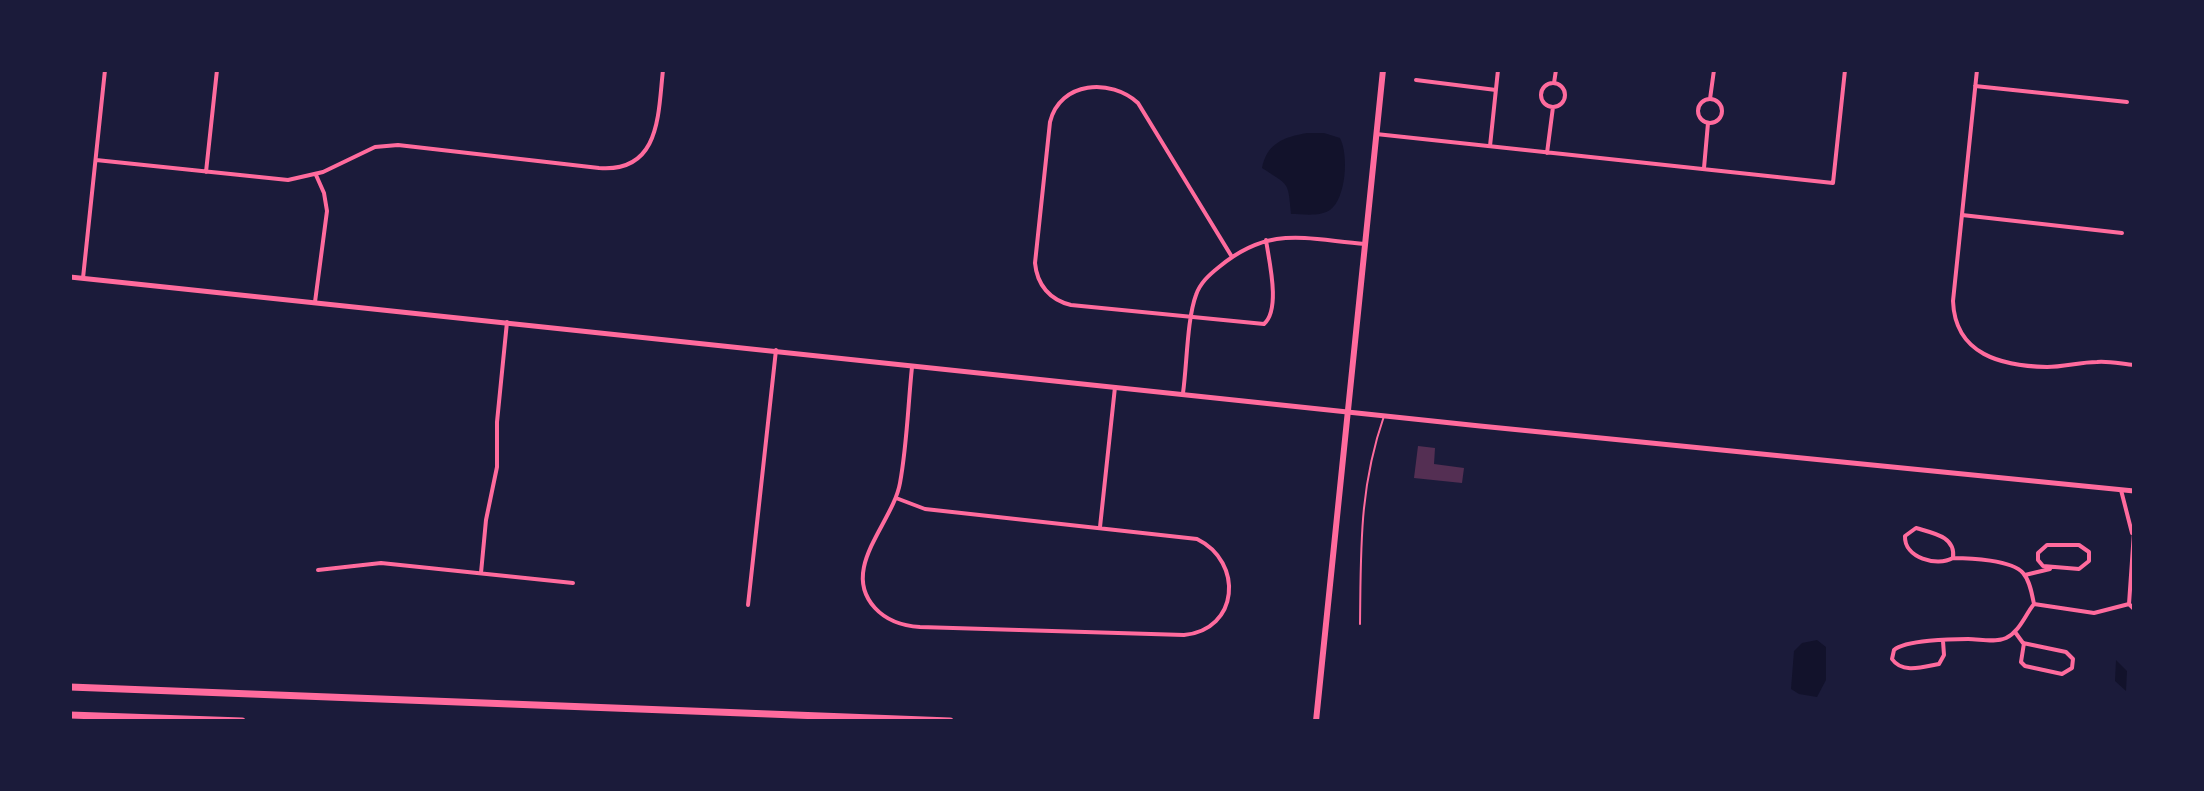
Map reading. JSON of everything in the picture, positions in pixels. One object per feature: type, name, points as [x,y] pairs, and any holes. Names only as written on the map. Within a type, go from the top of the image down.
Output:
[{"type":"highway","points":[[70,685],[950,721]]},
{"type":"highway","points":[[70,715],[242,721]]},
{"type":"main road","points":[[1316,721],[1383,70]]},
{"type":"street","points":[[83,278],[105,70]]},
{"type":"street","points":[[206,172],[217,70]]},
{"type":"street","points":[[256,70],[273,70]]},
{"type":"street","points":[[96,160],[288,180],[316,175],[375,147],[398,145],[599,168],[623,166],[641,155],[653,139],[663,70]]},
{"type":"street","points":[[1490,146],[1498,70]]},
{"type":"street","points":[[1554,83],[1556,70]]},
{"type":"street","points":[[1710,99],[1714,70]]},
{"type":"street","points":[[1376,134],[1833,183],[1845,70]]},
{"type":"street","points":[[1977,70],[1954,309],[1962,334],[1980,352],[1999,361],[2047,367],[2098,362],[2134,365]]},
{"type":"street","points":[[1416,80],[1496,90]]},
{"type":"street","points":[[1554,83],[1562,86],[1565,98],[1561,105],[1553,107],[1543,101],[1541,94],[1547,84],[1554,83]]},
{"type":"street","points":[[1975,86],[2127,102]]},
{"type":"street","points":[[1232,257],[1138,103],[1119,91],[1091,88],[1066,95],[1050,122],[1035,263],[1042,286],[1056,299],[1071,305],[1260,324],[1267,322],[1271,316],[1273,289],[1266,240]]},
{"type":"street","points":[[1710,99],[1719,103],[1722,111],[1716,121],[1708,123],[1701,120],[1698,109],[1701,102],[1710,99]]},
{"type":"street","points":[[1547,153],[1553,107]]},
{"type":"street","points":[[1704,169],[1708,123]]},
{"type":"street","points":[[315,302],[327,211],[316,175]]},
{"type":"street","points":[[1962,215],[2122,233]]},
{"type":"street","points":[[1183,393],[1194,299],[1200,287],[1232,257],[1266,240],[1289,237],[1365,244]]},
{"type":"street","points":[[70,277],[2134,491]]},
{"type":"street","points":[[481,573],[486,520],[497,467],[497,422],[507,322]]},
{"type":"street","points":[[748,605],[776,350]]},
{"type":"street","points":[[896,498],[925,509],[1189,537],[1217,552],[1226,566],[1230,582],[1228,598],[1214,623],[1200,632],[1184,635],[920,627],[894,622],[872,604],[865,589],[863,572],[867,557],[896,498],[901,479],[913,364]]},
{"type":"street","points":[[1100,527],[1116,386]]},
{"type":"street","points":[[2121,490],[2133,534],[2129,604],[2134,609]]},
{"type":"street","points":[[1953,558],[1953,547],[1947,539],[1919,529],[1906,534],[1905,545],[1910,553],[1933,561],[1953,558],[2017,568],[2025,575],[2034,604]]},
{"type":"street","points":[[2025,575],[2054,568],[2084,567],[2090,554],[2081,545],[2047,545],[2039,550],[2038,559],[2043,566],[2054,568]]},
{"type":"street","points":[[318,570],[381,563],[573,583]]},
{"type":"street","points":[[2034,604],[2094,613],[2129,604]]},
{"type":"street","points":[[1943,641],[1944,653],[1939,664],[1903,669],[1896,666],[1892,659],[1898,646],[1943,641],[1997,640],[2015,632],[2034,604]]},
{"type":"street","points":[[2015,632],[2024,643],[2066,652],[2073,659],[2072,668],[2062,674],[2025,666],[2021,662],[2024,643]]},
{"type":"lane","points":[[1360,624],[1361,534],[1366,482],[1384,415]]},
{"type":"shaded area","points":[[1307,133],[1324,133],[1340,138],[1344,155],[1343,187],[1330,210],[1321,214],[1291,214],[1286,185],[1262,168],[1272,147]]},
{"type":"shaded area","points":[[1817,640],[1826,647],[1826,680],[1817,697],[1799,694],[1791,689],[1794,651],[1802,643]]},
{"type":"shaded area","points":[[2116,660],[2127,671],[2126,691],[2115,681]]},
{"type":"building","points":[[1418,446],[1435,448],[1434,464],[1464,468],[1462,483],[1414,478]]}]
